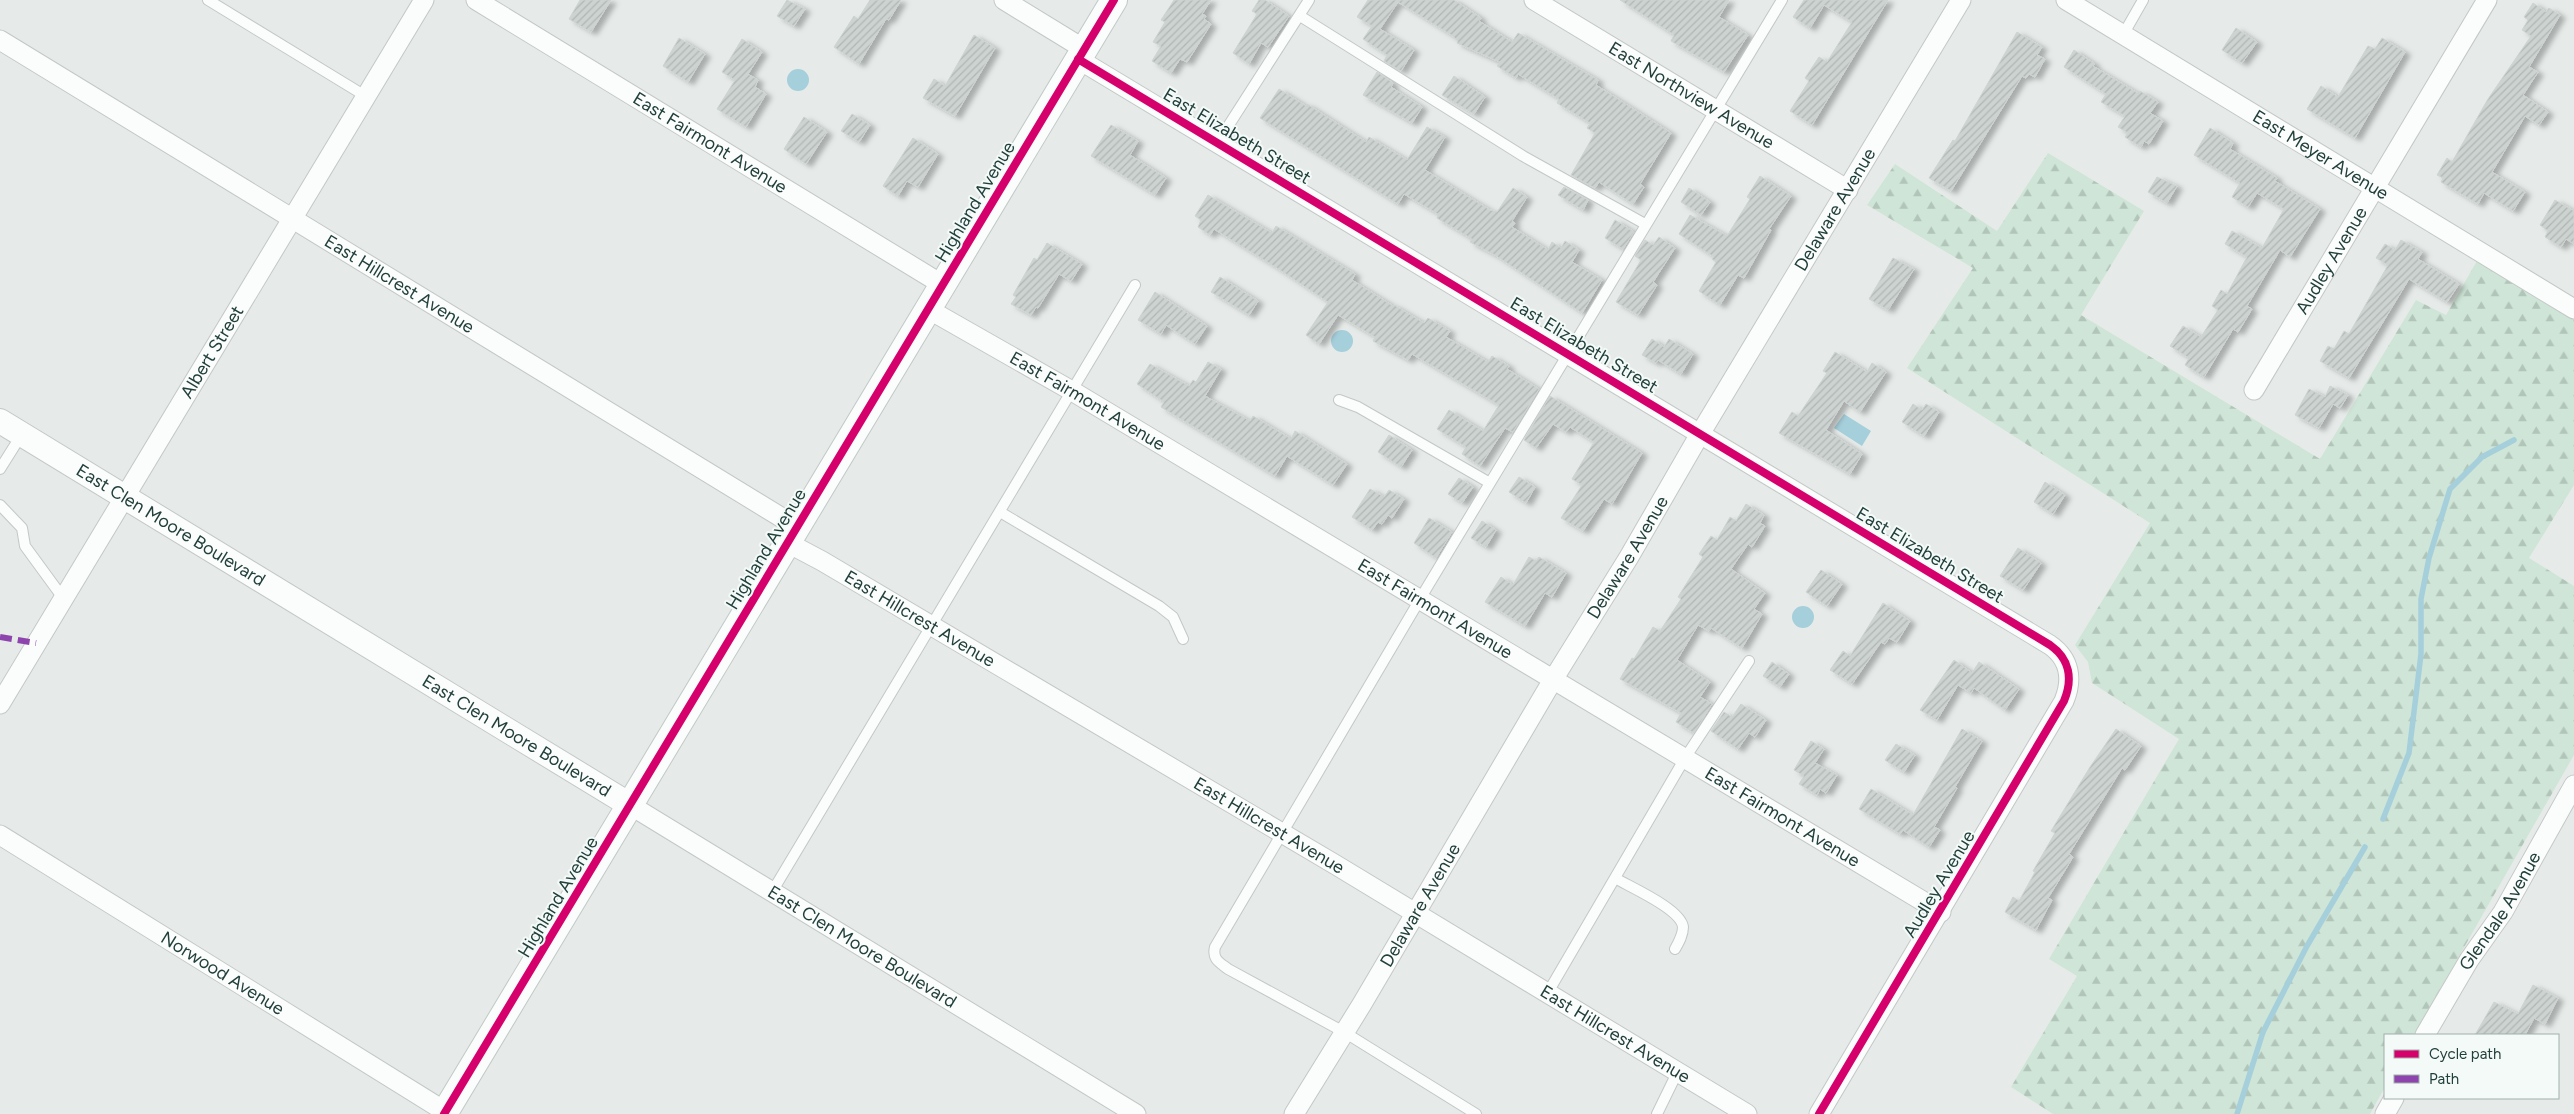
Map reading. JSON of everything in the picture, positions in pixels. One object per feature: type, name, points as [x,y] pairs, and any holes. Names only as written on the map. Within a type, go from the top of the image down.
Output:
[{"type":"main road","name":"Highland Avenue","points":[[445,1113],[1114,0]]},
{"type":"street","name":"Albert Street","points":[[0,704],[102,532],[126,498],[424,0]]},
{"type":"street","name":"East Fairmont Avenue","points":[[476,0],[943,285]]},
{"type":"street","name":"East Elizabeth Street","points":[[1004,0],[1081,54],[1218,142],[2050,645],[2058,651],[2066,665]]},
{"type":"street","name":"East Northview Avenue","points":[[1534,0],[1848,190]]},
{"type":"street","name":"Delaware Avenue","points":[[1294,1114],[1554,678],[1629,558],[1700,434],[1961,0]]},
{"type":"street","name":"East Meyer Avenue","points":[[2066,0],[2574,308]]},
{"type":"street","name":"Audley Avenue","points":[[2254,390],[2487,0]]},
{"type":"street","name":"East Hillcrest Avenue","points":[[0,40],[292,218],[792,535],[932,627],[1414,913],[1747,1114]]},
{"type":"street","name":"East Fairmont Avenue","points":[[928,309],[1072,390],[1941,912]]},
{"type":"street","name":"East Clen Moore Boulevard","points":[[0,421],[1136,1114]]},
{"type":"street","name":"Audley Avenue","points":[[1819,1114],[1941,912],[2064,701],[2070,680],[2066,665]]},
{"type":"street","name":"Glendale Avenue","points":[[2427,1034],[2469,960],[2503,912],[2574,785]]},
{"type":"street","name":"Norwood Avenue","points":[[0,835],[445,1113]]},
{"type":"street","points":[[2385,1114],[2393,1099]]},
{"type":"lane","points":[[208,0],[367,97]]},
{"type":"lane","points":[[1218,142],[1309,0]]},
{"type":"lane","points":[[1476,1114],[1344,1032],[1228,969],[1216,960],[1214,954],[1222,934],[1420,599],[1782,0]]},
{"type":"lane","points":[[2123,34],[2143,0]]},
{"type":"lane","points":[[1300,16],[1523,156],[1645,224]]},
{"type":"lane","points":[[772,892],[1136,285]]},
{"type":"lane","points":[[1339,400],[1358,407],[1490,483]]},
{"type":"lane","points":[[0,469],[22,434]]},
{"type":"lane","points":[[0,505],[22,528],[25,546],[63,598]]},
{"type":"lane","points":[[1000,512],[1159,606],[1173,616],[1183,638]]},
{"type":"lane","points":[[1547,994],[1685,758],[1749,661]]},
{"type":"lane","points":[[1615,878],[1661,904],[1680,919],[1683,926],[1682,936],[1675,949]]},
{"type":"lane","points":[[1657,1114],[1677,1073]]},
{"type":"green space","points":[[2048,153],[2144,211],[2081,315],[2320,459],[2416,300],[2446,315],[2482,252],[2574,309],[2574,485],[2529,558],[2574,586],[2574,755],[2415,1034],[2384,1034],[2384,1089],[2370,1114],[2053,1114],[2011,1087],[2077,976],[2049,959],[2179,739],[2092,683],[2088,662],[2075,645],[2150,523],[1907,368],[1973,268],[1867,205],[1895,164],[1997,231]]},
{"type":"water","points":[[798,69],[806,72],[809,80],[806,88],[798,91],[790,88],[787,80],[790,72]]},
{"type":"water","points":[[1342,330],[1350,333],[1353,341],[1350,349],[1342,352],[1334,349],[1331,341],[1334,333]]},
{"type":"water","points":[[1844,414],[1871,431],[1862,446],[1834,428]]},
{"type":"water","points":[[1803,606],[1811,609],[1814,617],[1811,625],[1803,628],[1795,625],[1792,617],[1795,609]]},
{"type":"building","points":[[580,0],[611,0],[591,32],[569,19]]},
{"type":"building","points":[[787,0],[805,9],[794,26],[777,16]]},
{"type":"building","points":[[870,0],[901,0],[889,20],[886,19],[859,64],[834,47],[854,16],[858,19]]},
{"type":"building","points":[[1174,0],[1211,0],[1202,14],[1206,16],[1204,19],[1211,24],[1187,62],[1180,59],[1171,73],[1152,61],[1161,46],[1153,42],[1165,22],[1161,20]]},
{"type":"building","points":[[1259,0],[1265,0],[1289,16],[1268,47],[1261,43],[1249,64],[1233,53],[1257,14],[1252,11]]},
{"type":"building","points":[[1368,0],[1454,0],[1481,18],[1479,21],[1512,42],[1518,33],[1598,80],[1596,85],[1671,133],[1640,184],[1644,187],[1633,204],[1599,182],[1595,188],[1571,175],[1595,133],[1587,128],[1590,123],[1557,103],[1559,99],[1518,74],[1516,78],[1497,66],[1500,62],[1457,43],[1458,41],[1453,36],[1398,2],[1380,29],[1414,50],[1401,71],[1384,61],[1387,55],[1363,39],[1372,26],[1357,17]]},
{"type":"building","points":[[1620,0],[1729,0],[1719,17],[1748,35],[1724,72],[1671,41],[1674,35]]},
{"type":"building","points":[[1804,0],[1888,0],[1812,125],[1790,111],[1809,81],[1805,78],[1819,57],[1827,62],[1852,22],[1824,5],[1810,28],[1793,17]]},
{"type":"building","points":[[2533,3],[2546,12],[2549,8],[2560,15],[2529,67],[2538,72],[2523,95],[2548,112],[2539,125],[2525,116],[2492,172],[2525,192],[2513,211],[2484,193],[2478,204],[2441,182],[2443,178],[2437,175],[2447,158],[2452,162],[2488,99],[2531,36],[2522,30],[2528,20],[2524,17]]},
{"type":"building","points":[[2236,28],[2257,42],[2242,63],[2222,50]]},
{"type":"building","points":[[2017,32],[2042,47],[2037,55],[2045,59],[2035,77],[2029,74],[2026,78],[2022,76],[1951,191],[1929,178],[1953,140],[1955,141]]},
{"type":"building","points":[[974,35],[995,48],[955,116],[923,98],[934,79],[945,86]]},
{"type":"building","points":[[679,38],[705,54],[688,82],[663,66]]},
{"type":"building","points":[[2382,38],[2405,52],[2355,138],[2307,109],[2321,86],[2338,97],[2368,46],[2375,49]]},
{"type":"building","points":[[742,39],[762,52],[748,74],[758,80],[755,87],[766,94],[746,127],[717,109],[735,80],[722,72]]},
{"type":"building","points":[[2074,50],[2095,64],[2093,66],[2139,94],[2140,91],[2158,102],[2150,113],[2163,121],[2149,144],[2144,141],[2141,147],[2125,137],[2128,133],[2118,127],[2125,116],[2101,102],[2106,94],[2064,67]]},
{"type":"building","points":[[1377,72],[1393,83],[1391,87],[1422,107],[1412,123],[1363,95]]},
{"type":"building","points":[[1454,76],[1485,97],[1474,114],[1442,95]]},
{"type":"building","points":[[1279,89],[1306,106],[1307,104],[1366,142],[1369,137],[1407,160],[1427,127],[1445,137],[1425,170],[1490,210],[1497,212],[1513,188],[1527,197],[1512,221],[1515,223],[1512,227],[1548,250],[1552,242],[1561,248],[1565,241],[1579,250],[1572,262],[1602,280],[1582,313],[1495,255],[1470,242],[1472,239],[1437,218],[1438,214],[1404,194],[1398,204],[1260,118]]},
{"type":"building","points":[[852,114],[870,125],[859,142],[841,131]]},
{"type":"building","points":[[804,117],[827,132],[806,164],[784,149]]},
{"type":"building","points":[[1111,125],[1138,141],[1130,155],[1166,178],[1155,195],[1091,156]]},
{"type":"building","points":[[2210,128],[2233,143],[2230,149],[2277,178],[2275,181],[2320,209],[2290,257],[2280,250],[2247,306],[2252,309],[2238,332],[2233,329],[2204,377],[2185,365],[2189,358],[2170,346],[2183,326],[2201,337],[2218,310],[2212,306],[2221,290],[2227,294],[2247,257],[2225,244],[2232,231],[2262,248],[2284,209],[2257,193],[2248,207],[2232,197],[2240,183],[2194,155]]},
{"type":"building","points":[[913,138],[938,154],[918,187],[907,181],[898,196],[883,186]]},
{"type":"building","points":[[1760,176],[1791,196],[1769,229],[1771,230],[1744,278],[1738,275],[1720,305],[1699,291],[1716,262],[1712,259],[1714,257],[1679,234],[1690,215],[1727,236],[1750,199],[1747,197]]},
{"type":"building","points":[[2157,177],[2177,186],[2167,203],[2148,192]]},
{"type":"building","points":[[1564,187],[1588,200],[1583,210],[1558,195]]},
{"type":"building","points":[[1689,188],[1710,202],[1701,215],[1681,202]]},
{"type":"building","points":[[1208,195],[1272,233],[1276,226],[1355,274],[1352,280],[1393,306],[1424,323],[1428,318],[1450,331],[1446,337],[1488,362],[1492,356],[1509,366],[1507,369],[1539,389],[1513,432],[1505,428],[1480,466],[1462,454],[1466,447],[1437,429],[1449,410],[1483,431],[1499,405],[1412,354],[1408,360],[1373,341],[1375,337],[1338,315],[1319,344],[1306,335],[1328,302],[1214,229],[1210,235],[1198,227],[1201,220],[1195,216]]},
{"type":"building","points":[[2555,200],[2574,211],[2574,244],[2566,239],[2561,247],[2545,237],[2548,231],[2540,225]]},
{"type":"building","points":[[1615,220],[1634,232],[1623,249],[1605,238]]},
{"type":"building","points":[[1659,237],[1675,248],[1653,282],[1657,285],[1638,315],[1616,302],[1641,260],[1635,256],[1645,240],[1653,245]]},
{"type":"building","points":[[2401,240],[2422,252],[2418,259],[2459,284],[2447,302],[2409,279],[2349,378],[2320,361],[2328,346],[2334,349],[2344,331],[2349,334],[2388,265],[2376,258],[2385,244],[2395,250]]},
{"type":"building","points":[[1047,243],[1082,264],[1071,281],[1059,274],[1038,308],[1036,307],[1031,315],[1011,304],[1016,297],[1013,295],[1034,258],[1037,260]]},
{"type":"building","points":[[1893,258],[1914,269],[1888,310],[1869,299]]},
{"type":"building","points":[[1220,277],[1258,301],[1249,315],[1211,292]]},
{"type":"building","points":[[1155,292],[1207,326],[1195,344],[1166,325],[1161,334],[1138,320]]},
{"type":"building","points":[[1652,339],[1664,347],[1669,339],[1693,354],[1681,374],[1658,360],[1656,363],[1642,355]]},
{"type":"building","points":[[1835,352],[1867,372],[1872,363],[1886,372],[1860,412],[1844,401],[1826,430],[1862,454],[1850,474],[1779,433],[1792,412],[1798,416],[1827,373],[1823,371]]},
{"type":"building","points":[[1208,362],[1221,369],[1205,396],[1250,421],[1253,416],[1291,439],[1295,431],[1347,464],[1333,485],[1287,456],[1275,476],[1161,407],[1164,402],[1137,384],[1150,364],[1189,386],[1193,380],[1196,382]]},
{"type":"building","points":[[2330,386],[2348,395],[2340,408],[2333,404],[2319,428],[2295,415],[2309,389],[2325,397]]},
{"type":"building","points":[[1550,396],[1642,453],[1612,504],[1604,499],[1583,531],[1561,518],[1582,485],[1572,479],[1594,442],[1570,427],[1566,432],[1553,424],[1536,448],[1524,440]]},
{"type":"building","points":[[1913,404],[1922,410],[1926,404],[1939,412],[1924,436],[1902,422]]},
{"type":"building","points":[[1389,435],[1412,450],[1401,467],[1378,452]]},
{"type":"building","points":[[1519,477],[1535,487],[1526,503],[1509,492]]},
{"type":"building","points":[[1459,478],[1473,487],[1462,503],[1448,494]]},
{"type":"building","points":[[2045,482],[2065,495],[2053,514],[2034,502]]},
{"type":"building","points":[[1370,489],[1384,497],[1389,490],[1404,499],[1392,518],[1388,515],[1382,524],[1378,522],[1372,530],[1352,517]]},
{"type":"building","points":[[1746,504],[1764,515],[1760,523],[1765,526],[1752,547],[1748,544],[1731,569],[1765,593],[1754,609],[1762,614],[1742,648],[1711,628],[1709,631],[1698,625],[1677,660],[1710,682],[1700,697],[1712,704],[1694,733],[1676,722],[1681,713],[1620,679],[1653,627],[1660,631],[1681,599],[1678,597],[1703,557],[1699,554],[1711,536],[1717,540],[1730,517],[1736,521]]},
{"type":"building","points":[[1429,518],[1452,532],[1436,558],[1414,543]]},
{"type":"building","points":[[1482,521],[1496,530],[1486,547],[1471,538]]},
{"type":"building","points":[[2018,548],[2041,563],[2023,590],[2000,576]]},
{"type":"building","points":[[1529,557],[1536,561],[1539,557],[1566,573],[1552,597],[1545,593],[1525,626],[1485,602],[1501,577],[1513,585]]},
{"type":"building","points":[[1821,570],[1842,584],[1827,606],[1806,592]]},
{"type":"building","points":[[1883,603],[1910,621],[1897,642],[1889,638],[1885,644],[1881,642],[1852,684],[1830,670],[1843,651],[1850,656]]},
{"type":"building","points":[[1954,660],[1972,673],[1979,662],[2019,689],[2005,710],[1974,688],[1971,693],[1958,685],[1937,720],[1920,710]]},
{"type":"building","points":[[1772,662],[1789,674],[1780,687],[1763,676]]},
{"type":"building","points":[[1741,704],[1766,720],[1755,737],[1749,733],[1738,749],[1711,731],[1724,712],[1732,717]]},
{"type":"building","points":[[1962,729],[1982,741],[1934,827],[1940,830],[1929,847],[1903,830],[1900,834],[1859,809],[1871,789],[1913,815]]},
{"type":"building","points":[[2116,729],[2141,746],[2125,770],[2122,768],[2069,854],[2073,857],[2048,898],[2052,900],[2036,930],[2005,912],[2013,897],[2019,901],[2035,872],[2033,871],[2055,833],[2051,831],[2090,767]]},
{"type":"building","points":[[1811,741],[1824,749],[1815,763],[1837,775],[1826,793],[1820,789],[1817,795],[1799,784],[1804,776],[1794,770]]},
{"type":"building","points":[[1896,744],[1915,755],[1904,772],[1885,760]]},
{"type":"building","points":[[2533,985],[2558,998],[2545,1024],[2534,1018],[2526,1034],[2476,1034],[2494,1002],[2518,1014]]},
{"type":"waterway","points":[[2383,819],[2409,753],[2421,654],[2421,599],[2429,558],[2450,489],[2482,457],[2514,440]]},
{"type":"waterway","points":[[2237,1114],[2263,1032],[2307,946],[2365,847]]},
{"type":"marked path","points":[[0,637],[36,643]]},
{"type":"cycle path","points":[[444,1114],[1114,0]]},
{"type":"cycle path","points":[[1078,59],[2050,645],[2062,657],[2066,663],[2069,677],[2064,701],[1819,1114]]}]
